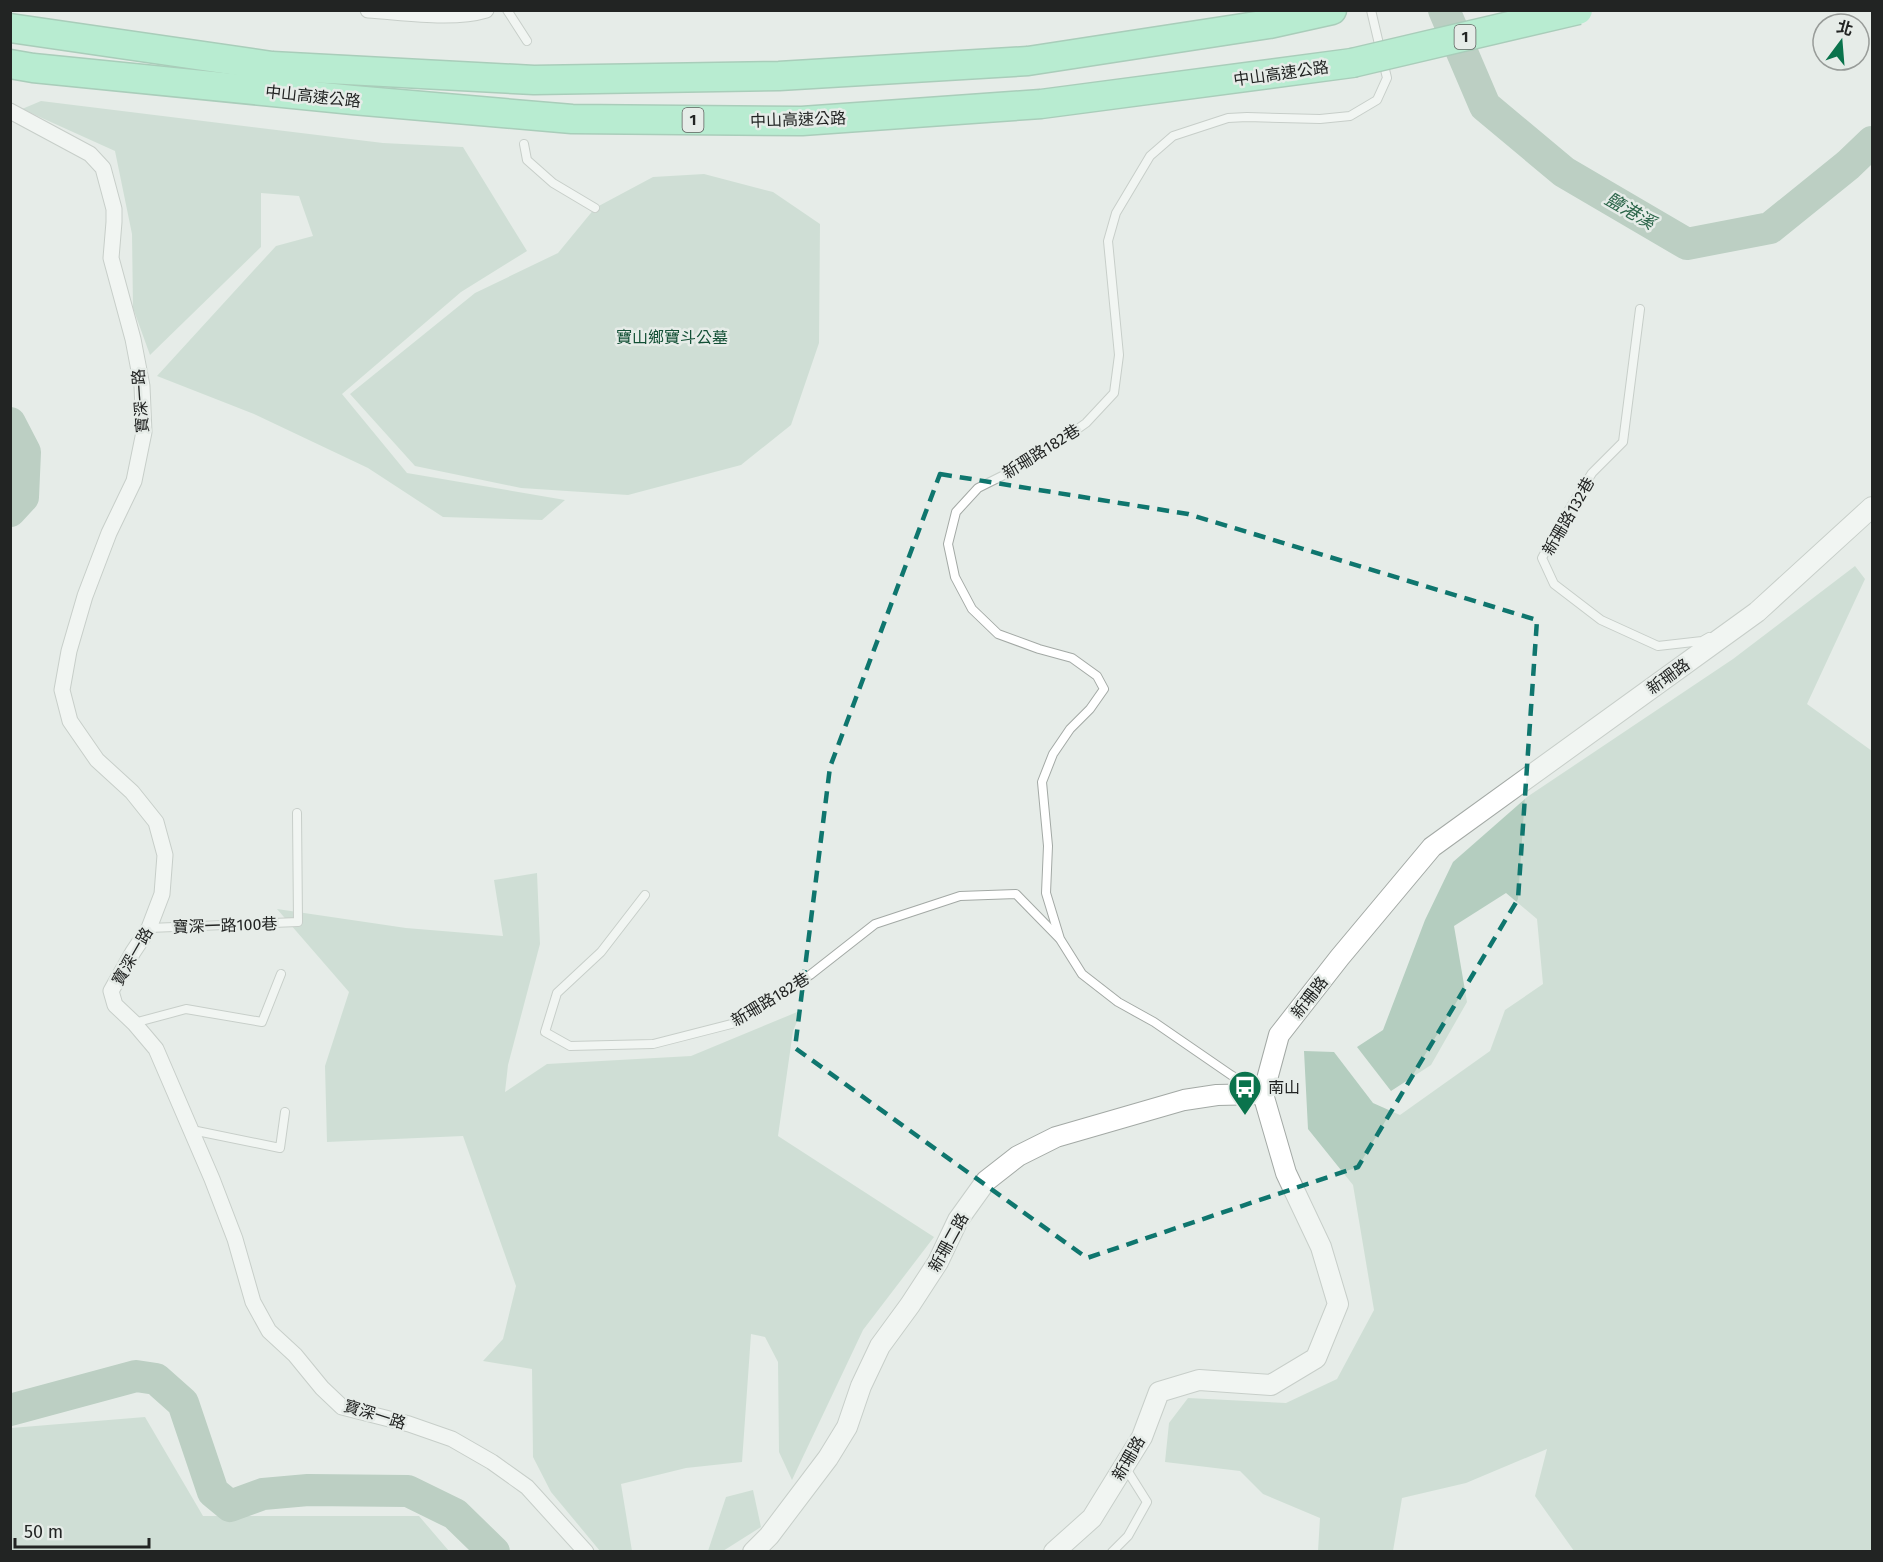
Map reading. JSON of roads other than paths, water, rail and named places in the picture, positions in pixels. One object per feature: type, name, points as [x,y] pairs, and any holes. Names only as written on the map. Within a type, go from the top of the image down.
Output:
[{"type":"highway","name":"中山高速公路","points":[[24,30],[272,66],[534,80],[744,77],[1028,61],[1269,24],[1332,10]]},
{"type":"highway","name":"中山高速公路","points":[[22,66],[353,100],[572,119],[801,121],[1041,104],[1352,63],[1578,10]]},
{"type":"street","points":[[368,10],[448,15],[486,10]]},
{"type":"street","name":"寶深一路","points":[[10,111],[90,154],[106,175],[114,209],[111,258],[133,339],[142,386],[144,432],[134,481],[109,533],[85,596],[69,651],[62,690],[70,721],[98,760],[132,792],[156,822],[165,855],[162,894],[149,928],[111,991],[115,1005],[156,1049],[192,1130],[235,1239],[253,1302],[269,1331],[295,1355],[322,1388],[342,1407],[409,1424],[452,1439],[492,1462],[527,1487],[586,1551]]},
{"type":"street","name":"新珊路","points":[[1054,1551],[1092,1518],[1142,1437],[1159,1392],[1199,1380],[1271,1385],[1316,1358],[1338,1304],[1321,1247],[1286,1173],[1263,1094],[1279,1035],[1340,957],[1432,847],[1757,612],[1872,507]]},
{"type":"street","name":"新珊二路","points":[[753,1551],[769,1536],[828,1458],[847,1427],[861,1386],[880,1346],[938,1262],[958,1220],[986,1181],[1018,1156],[1056,1137],[1184,1101],[1217,1095],[1263,1094]]},
{"type":"lane","points":[[507,10],[527,41]]},
{"type":"lane","name":"新珊路182巷","points":[[1060,939],[1046,893],[1048,846],[1042,782],[1053,753],[1104,689],[1097,676],[1072,658],[998,634],[972,609],[955,577],[948,544],[956,512],[978,488],[1042,453],[1086,423],[1113,393],[1119,355],[1108,241],[1116,213],[1150,156],[1173,136],[1228,118],[1320,119],[1350,116],[1377,100],[1387,78],[1371,10]]},
{"type":"lane","points":[[524,144],[527,160],[553,183],[595,208]]},
{"type":"lane","name":"新珊路132巷","points":[[1640,309],[1623,442],[1592,473],[1542,558],[1554,584],[1601,620],[1658,646],[1702,641],[1778,592]]},
{"type":"lane","name":"寶深一路100巷","points":[[149,928],[298,922],[297,813]]},
{"type":"lane","name":"新珊路182巷","points":[[645,895],[602,952],[557,993],[545,1032],[570,1046],[653,1044],[735,1023],[810,975],[875,924],[960,896],[1016,894],[1060,939],[1082,974],[1118,1002],[1154,1022],[1263,1094]]},
{"type":"lane","points":[[134,1023],[186,1009],[262,1022],[281,974]]},
{"type":"lane","points":[[192,1130],[280,1148],[285,1112]]},
{"type":"lane","points":[[1112,1551],[1128,1536],[1147,1502],[1124,1466]]},
{"type":"waterway","name":"鹽港溪","points":[[1444,10],[1485,106],[1564,172],[1687,244],[1770,228],[1848,165],[1872,142]]},
{"type":"waterway","points":[[10,423],[25,452],[23,497],[10,511]]},
{"type":"waterway","points":[[10,1410],[136,1376],[156,1379],[183,1403],[213,1492],[230,1506],[263,1494],[308,1490],[408,1491],[455,1514],[494,1552]]},
{"type":"place","name":"南山","points":[[1245,1116]]},
{"type":"park label","name":"寶山鄉寶斗公墓","points":[[672,337]]}]
